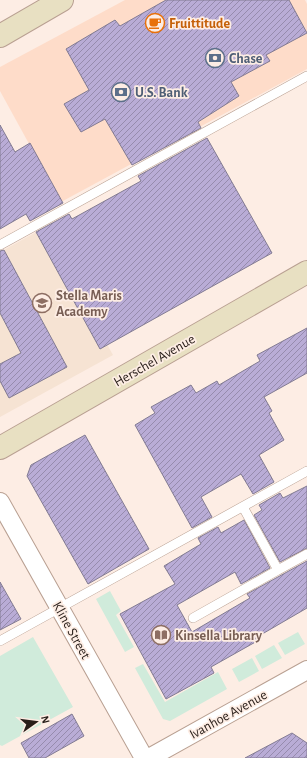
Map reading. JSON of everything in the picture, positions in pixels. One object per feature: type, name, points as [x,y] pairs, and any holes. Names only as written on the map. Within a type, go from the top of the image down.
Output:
[{"type":"street","points":[[0,36],[62,0]]},
{"type":"street","name":"Herschel Avenue","points":[[0,448],[307,272]]},
{"type":"street","name":"Kline Street","points":[[0,502],[144,758]]},
{"type":"street","name":"Ivanhoe Avenue","points":[[149,758],[307,670]]},
{"type":"lane","points":[[0,245],[307,76]]},
{"type":"lane","points":[[0,641],[307,471]]},
{"type":"lane","points":[[243,507],[278,570]]},
{"type":"lane","points":[[193,618],[307,554]]},
{"type":"shaded area","points":[[125,0],[305,0],[307,4],[307,69],[61,202],[0,91],[0,67]]},
{"type":"shaded area","name":"Stella Maris Academy","points":[[42,229],[113,355],[0,417],[0,252]]},
{"type":"green space","points":[[110,591],[121,611],[116,615],[134,647],[125,652],[96,599]]},
{"type":"green space","points":[[298,632],[305,644],[285,655],[278,643]]},
{"type":"green space","points":[[33,637],[73,707],[2,746],[0,745],[0,656]]},
{"type":"green space","points":[[274,645],[282,658],[262,669],[255,656]]},
{"type":"green space","points":[[252,658],[259,671],[239,682],[232,669]]},
{"type":"green space","points":[[143,664],[165,702],[218,672],[227,689],[170,721],[163,719],[135,668]]},
{"type":"building","points":[[166,0],[289,0],[307,33],[266,55],[270,61],[231,82],[239,96],[198,122],[201,128],[132,165],[105,119],[81,132],[64,104],[89,90],[66,49],[115,20],[120,26]]},
{"type":"building","points":[[0,125],[15,152],[30,143],[63,203],[30,221],[26,214],[0,229]]},
{"type":"building","points":[[207,138],[272,253],[100,349],[36,232],[69,214],[72,219],[141,181],[138,176]]},
{"type":"building","points":[[4,250],[67,367],[9,398],[0,381],[0,364],[21,353],[0,313],[0,251]]},
{"type":"building","points":[[307,328],[307,373],[264,397],[272,411],[269,413],[284,440],[259,455],[274,482],[253,494],[241,474],[201,497],[212,517],[192,528],[135,425],[155,413],[151,407],[191,385],[196,393],[217,381],[219,385],[260,361],[257,355]]},
{"type":"building","points":[[85,435],[149,549],[88,584],[27,476],[31,465]]},
{"type":"building","points":[[307,486],[307,548],[280,562],[254,515],[262,510],[259,505],[280,493],[283,498]]},
{"type":"building","points":[[244,520],[270,568],[241,584],[235,572],[177,605],[192,632],[250,598],[247,594],[307,561],[307,608],[257,637],[259,640],[211,667],[214,673],[166,699],[120,614],[175,584],[164,566],[201,544],[198,538],[218,527],[221,533]]},
{"type":"building","points":[[0,582],[21,619],[0,630]]},
{"type":"building","points":[[72,714],[84,736],[45,758],[29,758],[21,743]]},
{"type":"building","points":[[292,733],[307,743],[307,758],[245,758]]},
{"type":"place","name":"Fruittitude","points":[[155,23]]},
{"type":"place","name":"Chase","points":[[215,58]]},
{"type":"place","name":"U.S. Bank","points":[[121,92]]},
{"type":"place","name":"Stella Maris Academy","points":[[42,303]]},
{"type":"place","name":"Kinsella Library","points":[[161,635]]}]
